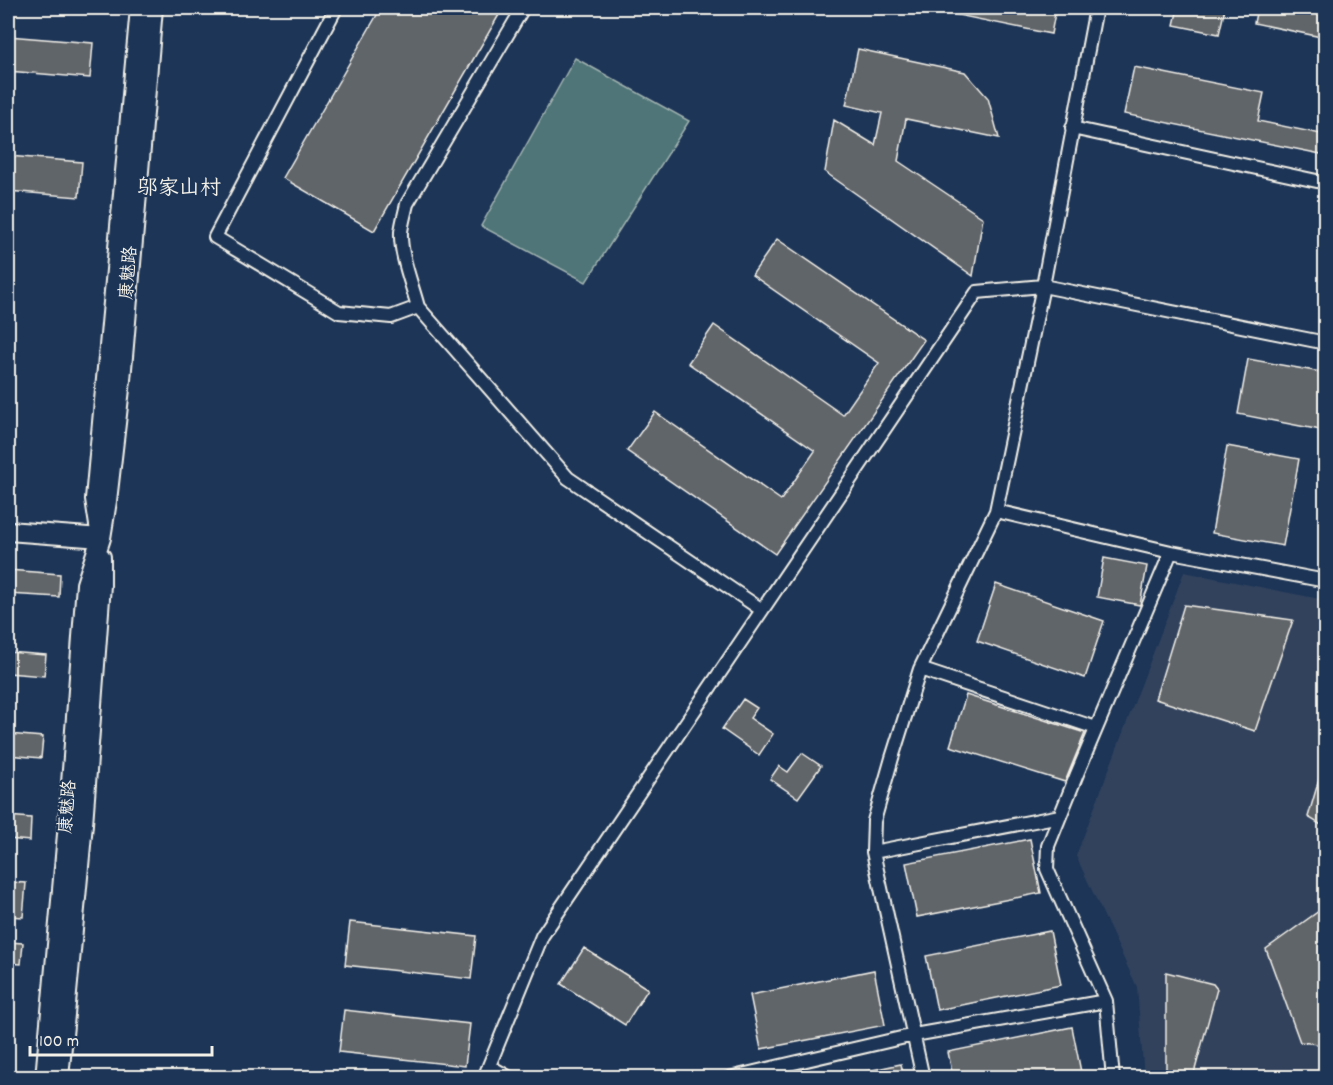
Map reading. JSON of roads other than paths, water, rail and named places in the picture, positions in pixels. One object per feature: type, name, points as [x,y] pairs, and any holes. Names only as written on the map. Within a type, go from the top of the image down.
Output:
[{"type":"main road","name":"康魅路","points":[[59,1077],[83,824],[101,585],[101,538],[95,499],[140,8]]},
{"type":"main road","name":"康魅路","points":[[45,1077],[87,584],[101,538],[121,380],[153,8]]},
{"type":"main road","points":[[8,531],[101,538]]},
{"type":"street","points":[[336,8],[215,237],[339,312],[391,317],[418,307]]},
{"type":"street","points":[[523,8],[407,204],[401,232],[405,262],[418,307],[568,478],[762,610]]},
{"type":"street","points":[[923,1077],[873,852],[874,821],[920,669],[996,511],[1043,286],[1096,8]]},
{"type":"street","points":[[1072,128],[1326,183]]},
{"type":"street","points":[[510,1077],[487,1072],[542,936],[977,292],[1043,286],[1326,343]]},
{"type":"street","points":[[996,511],[1171,552],[1326,581]]},
{"type":"street","points":[[1113,1077],[1106,1001],[1047,869],[1048,846],[1171,552]]},
{"type":"street","points":[[920,669],[1096,728]]},
{"type":"street","points":[[873,852],[1060,816]]},
{"type":"street","points":[[729,1077],[914,1035],[1106,1001]]},
{"type":"district","name":"邬家山村","points":[[179,190]]}]
